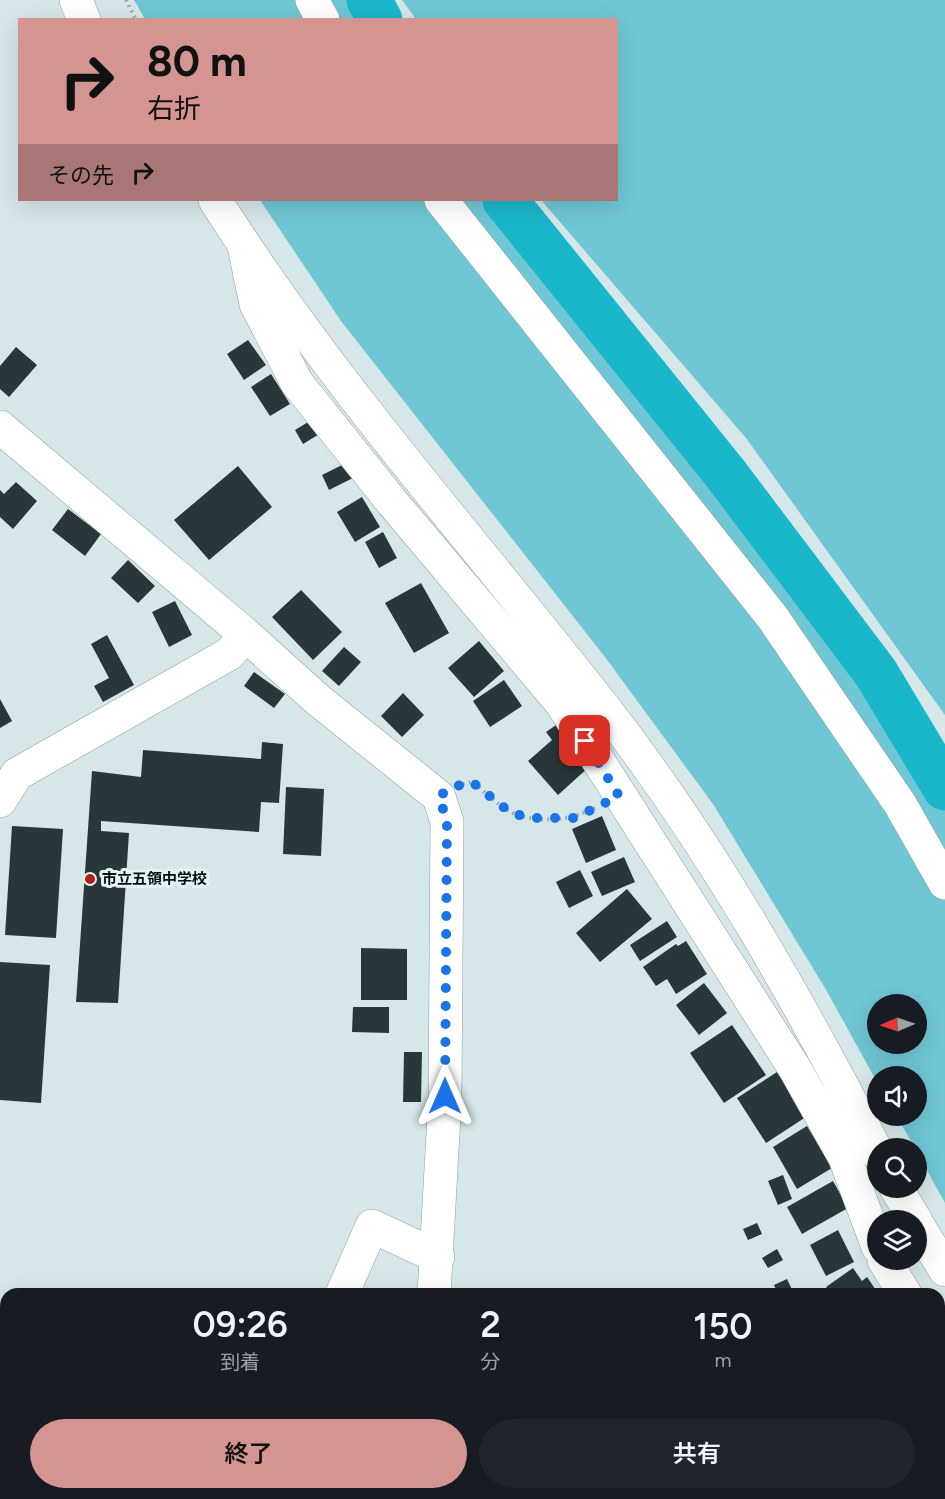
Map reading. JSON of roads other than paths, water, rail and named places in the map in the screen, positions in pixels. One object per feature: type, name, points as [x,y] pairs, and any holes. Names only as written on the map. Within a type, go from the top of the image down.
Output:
[{"type":"street","points":[[76,0],[83,18]]},
{"type":"street","points":[[312,0],[322,18]]},
{"type":"street","points":[[216,201],[244,246],[340,379],[607,712],[718,869],[813,1029],[870,1138]]},
{"type":"street","points":[[442,201],[773,618],[900,804],[945,883]]},
{"type":"street","points":[[244,246],[256,304],[297,383],[392,502],[562,704],[800,1079],[845,1158],[867,1217]]},
{"type":"street","points":[[0,427],[246,635],[317,699],[439,796],[447,822],[445,1096],[435,1288]]},
{"type":"street","points":[[0,801],[18,774],[229,654],[246,635]]},
{"type":"street","points":[[345,1288],[372,1226],[438,1257]]},
{"type":"street","points":[[927,1240],[945,1270]]},
{"type":"street","points":[[890,1270],[901,1288]]},
{"type":"waterway","points":[[369,0],[379,18]]},
{"type":"waterway","points":[[506,201],[725,473],[876,673],[945,788]]},
{"type":"place","name":"市立五領中学校","points":[[90,879]]}]
